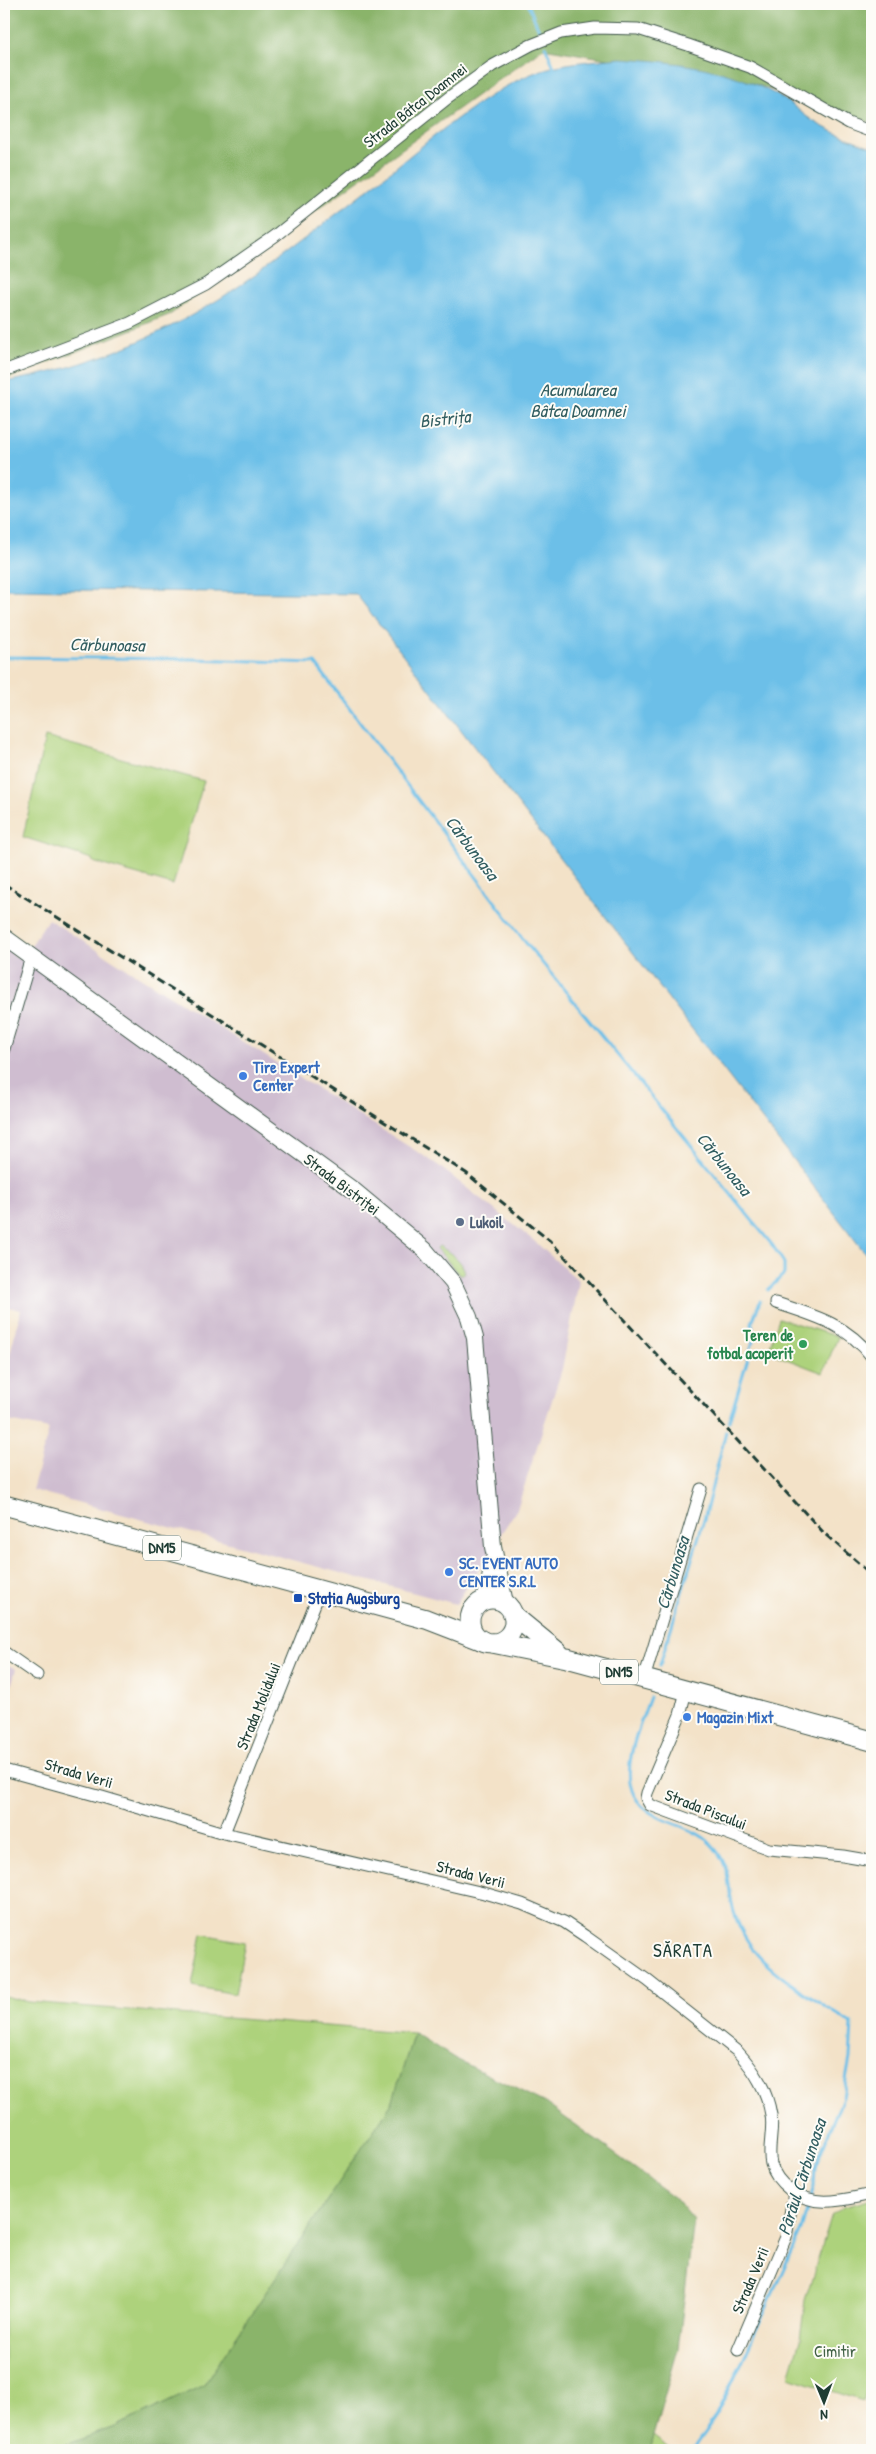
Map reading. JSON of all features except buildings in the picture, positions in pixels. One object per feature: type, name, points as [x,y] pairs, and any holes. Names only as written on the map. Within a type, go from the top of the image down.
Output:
[{"type":"main road","name":"Strada Bistriței","points":[[4,937],[353,1190],[425,1250],[444,1270],[453,1283],[470,1317],[475,1338],[493,1547],[509,1610]]},
{"type":"main road","name":"DN15","points":[[4,1505],[426,1619],[487,1642],[567,1658],[872,1741]]},
{"type":"main road","name":"Strada Bistriței","points":[[477,1608],[490,1580],[493,1547]]},
{"type":"main road","name":"DN15","points":[[426,1619],[477,1608],[494,1600],[509,1610],[540,1639],[567,1658]]},
{"type":"main road","points":[[477,1608],[471,1620],[474,1632],[487,1642],[498,1642],[509,1635],[514,1623],[509,1610]]},
{"type":"street","name":"Strada Bâtca Doamnei","points":[[4,371],[80,344],[130,323],[206,284],[275,236],[448,98],[492,66],[531,45],[561,33],[595,28],[638,29],[750,67],[848,123],[872,132]]},
{"type":"street","points":[[4,1049],[31,957]]},
{"type":"street","points":[[776,1303],[826,1319],[865,1347],[872,1357]]},
{"type":"street","points":[[644,1679],[701,1489]]},
{"type":"street","name":"Strada Molidului","points":[[224,1833],[320,1591]]},
{"type":"street","points":[[4,1652],[37,1675]]},
{"type":"street","name":"Strada Piscului","points":[[686,1691],[680,1715],[647,1793],[646,1798],[650,1805],[769,1849],[843,1856],[872,1861]]},
{"type":"street","name":"Strada Verii","points":[[4,1770],[118,1801],[224,1833],[495,1896],[545,1913],[564,1922],[646,1980],[738,2052],[762,2083],[772,2115],[771,2165],[783,2184],[804,2198],[738,2350]]},
{"type":"street","points":[[804,2198],[830,2202],[872,2194]]},
{"type":"shaded area","points":[[48,919],[435,1163],[533,1240],[579,1281],[562,1369],[517,1509],[456,1604],[32,1490],[49,1429],[4,1420],[4,1377],[21,1310],[4,1306],[4,947],[22,960]]},
{"type":"shaded area","points":[[4,1663],[16,1669],[4,1711]]},
{"type":"green space","points":[[4,4],[872,4],[872,123],[755,84],[543,48],[171,314],[4,380]]},
{"type":"green space","points":[[45,737],[204,781],[173,885],[93,862],[92,859],[23,837]]},
{"type":"green space","points":[[439,1246],[452,1254],[462,1264],[465,1273],[463,1275],[459,1275],[437,1248]]},
{"type":"green space","name":"Teren de fotbal acoperit","points":[[779,1318],[838,1337],[823,1373],[768,1352]]},
{"type":"green space","points":[[202,1934],[245,1942],[235,1994],[192,1986]]},
{"type":"green space","points":[[4,1996],[28,2002],[414,2033],[392,2103],[204,2385],[113,2428],[50,2450],[4,2450]]},
{"type":"green space","points":[[414,2033],[454,2058],[545,2103],[674,2197],[694,2220],[678,2349],[649,2450],[50,2450],[113,2428],[204,2385],[392,2103]]},
{"type":"green space","name":"Cimitir","points":[[872,2198],[872,2293],[867,2307],[872,2308],[872,2375],[863,2401],[789,2377],[800,2340],[805,2300],[832,2214],[844,2206]]},
{"type":"green space","points":[[653,2436],[671,2450],[649,2450]]},
{"type":"water","name":"Acumularea Bâtca Doamnei","points":[[621,58],[684,65],[724,73],[763,88],[782,98],[827,129],[872,147],[872,1262],[356,594],[4,589],[4,382],[55,371],[106,355],[155,334],[201,310],[285,253],[470,109],[514,82],[536,72],[556,66]]},
{"type":"waterway","points":[[528,4],[539,30]]},
{"type":"waterway","points":[[545,46],[554,67]]},
{"type":"waterway","name":"Cărbunoasa","points":[[4,657],[193,659],[315,663],[526,943],[773,1246],[784,1263],[784,1274],[768,1290]]},
{"type":"waterway","name":"Cărbunoasa","points":[[729,1421],[754,1338],[752,1323],[760,1301]]},
{"type":"waterway","name":"Cărbunoasa","points":[[660,1665],[704,1519],[726,1431]]},
{"type":"waterway","name":"Pârâul Cărbunoasa","points":[[650,1697],[633,1746],[629,1772],[630,1784],[634,1795],[649,1812],[701,1836],[710,1843],[717,1851],[726,1868],[737,1920],[757,1954],[781,1976],[852,2024],[850,2058],[843,2097],[815,2167],[814,2186],[801,2230],[716,2416],[692,2450]]},
{"type":"railway","points":[[4,884],[466,1173],[550,1241],[825,1534],[872,1575]]},
{"type":"place","name":"Tire Expert Center","points":[[243,1076]]},
{"type":"place","name":"Lukoil","points":[[460,1222]]},
{"type":"place","name":"Teren de fotbal acoperit","points":[[803,1344]]},
{"type":"place","name":"SC. EVENT AUTO CENTER S.R.L","points":[[449,1572]]},
{"type":"place","name":"Stația Augsburg","points":[[298,1598]]},
{"type":"place","name":"Magazin Mixt","points":[[687,1717]]},
{"type":"district","name":"SĂRATA","points":[[683,1950]]},
{"type":"water label","name":"Bistrița","points":[[445,419]]}]
